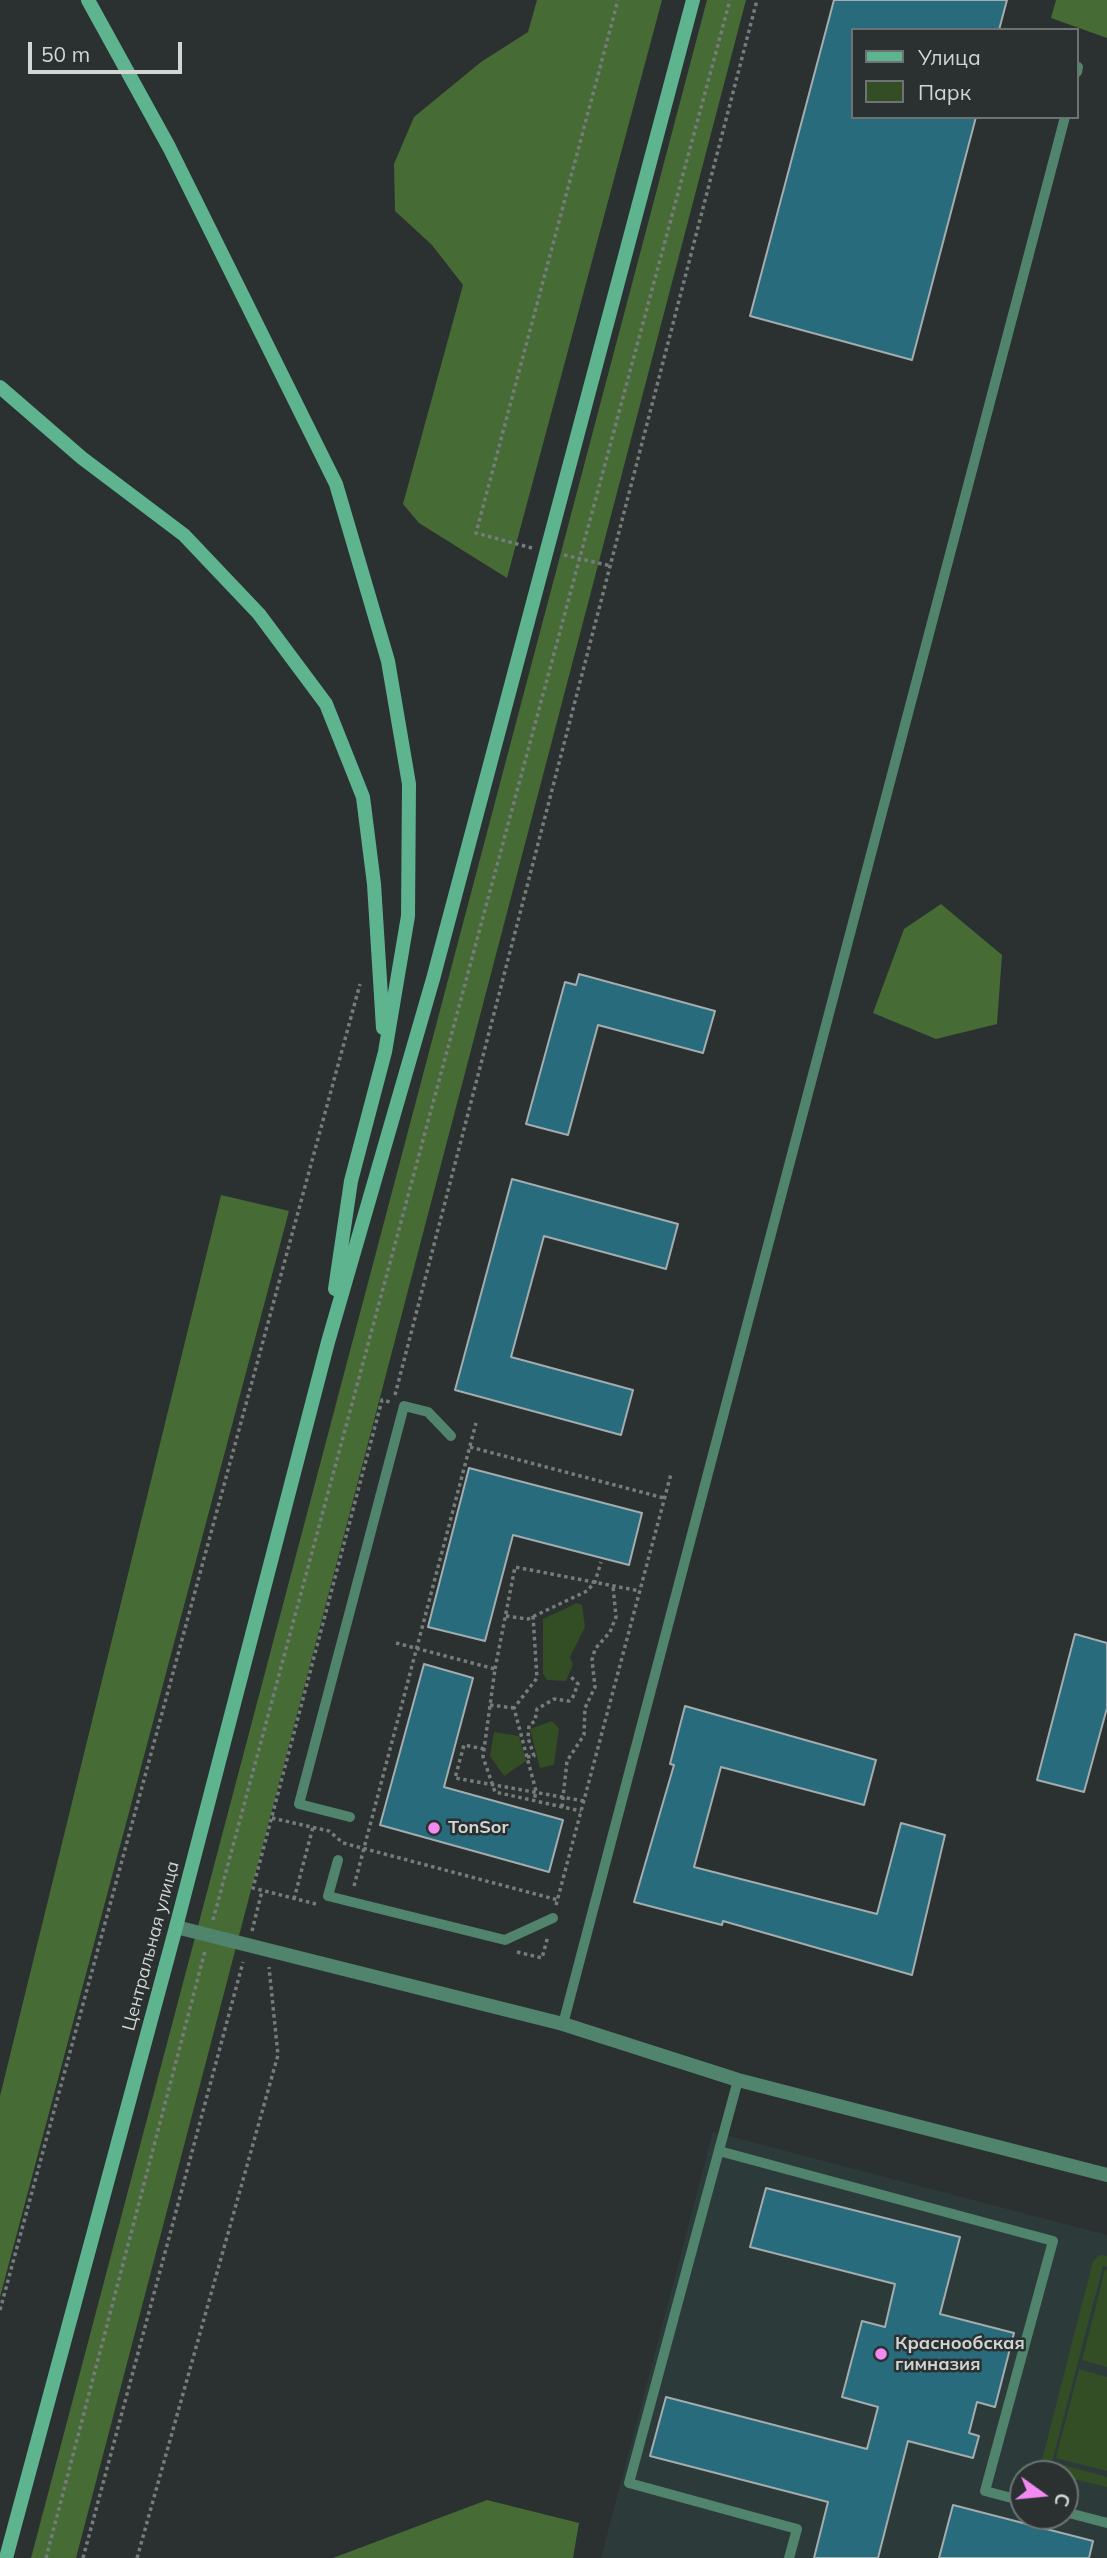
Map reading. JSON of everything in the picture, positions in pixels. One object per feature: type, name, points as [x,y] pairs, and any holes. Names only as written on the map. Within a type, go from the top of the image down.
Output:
[{"type":"main road","points":[[88,0],[169,147],[336,484],[388,661],[409,785],[408,916],[385,1052],[351,1181],[328,1342]]},
{"type":"main road","points":[[328,1342],[433,979],[693,0]]},
{"type":"main road","points":[[0,387],[82,458],[184,535],[259,614],[326,704],[363,797],[374,884],[385,1052]]},
{"type":"main road","name":"Центральная улица","points":[[6,2558],[176,1927],[328,1342]]},
{"type":"street","points":[[176,1927],[563,2024],[738,2080],[1107,2175]]},
{"type":"lane","points":[[563,2024],[1064,119]]},
{"type":"lane","points":[[350,1817],[299,1804],[404,1406],[428,1412],[455,1440]]},
{"type":"lane","points":[[338,1860],[328,1896],[350,1902],[505,1940],[553,1918]]},
{"type":"lane","points":[[738,2080],[629,2483],[797,2529],[789,2558]]},
{"type":"lane","points":[[719,2151],[1053,2241],[985,2491],[1009,2497]]},
{"type":"lane","points":[[1079,2516],[1107,2523]]},
{"type":"path","points":[[476,533],[618,0]]},
{"type":"path","points":[[46,2558],[209,1936],[730,0]]},
{"type":"path","points":[[82,2558],[248,1946],[262,1891],[253,1888],[382,1400],[392,1403],[396,1389],[757,0]]},
{"type":"path","points":[[0,2310],[360,984]]},
{"type":"path","points":[[380,1407],[402,1413]]},
{"type":"path","points":[[350,1902],[476,1423]]},
{"type":"path","points":[[455,1440],[470,1447],[664,1498]]},
{"type":"path","points":[[553,1918],[671,1474]]},
{"type":"path","points":[[506,1616],[533,1616],[587,1591],[595,1582],[601,1562]]},
{"type":"path","points":[[581,1811],[495,1792],[483,1757],[495,1669],[515,1567],[640,1591]]},
{"type":"path","points":[[562,1807],[567,1761],[571,1752],[580,1745],[584,1735],[585,1709],[595,1687],[592,1660],[595,1648],[610,1632],[616,1617],[613,1586]]},
{"type":"path","points":[[514,1708],[537,1678],[533,1616]]},
{"type":"path","points":[[396,1643],[495,1669]]},
{"type":"path","points":[[527,1758],[534,1756],[528,1738],[529,1725],[535,1721],[537,1709],[554,1699],[572,1699],[578,1684],[569,1676]]},
{"type":"path","points":[[490,1704],[514,1708]]},
{"type":"path","points":[[514,1708],[536,1791],[534,1801]]},
{"type":"path","points":[[484,1749],[464,1745],[455,1778],[584,1801]]},
{"type":"path","points":[[272,1818],[329,1831],[343,1843],[558,1900]]},
{"type":"path","points":[[295,1899],[313,1827]]},
{"type":"path","points":[[137,2558],[278,2055],[274,1996],[266,1951]]},
{"type":"shaded area","name":"Краснообская гимназия","points":[[713,2132],[1107,2235],[1107,2558],[601,2558]]},
{"type":"green space","points":[[537,0],[662,0],[507,578],[419,523],[403,504],[463,285],[432,245],[395,211],[394,164],[414,117],[481,62],[528,32]]},
{"type":"green space","points":[[707,0],[746,0],[76,2558],[31,2558]]},
{"type":"green space","points":[[1056,0],[1107,0],[1107,38],[1051,18]]},
{"type":"green space","points":[[941,904],[1002,955],[997,1024],[936,1039],[873,1013],[904,929]]},
{"type":"green space","points":[[221,1195],[289,1211],[0,2297],[0,2096]]},
{"type":"green space","points":[[577,1603],[582,1605],[585,1627],[570,1657],[573,1664],[566,1681],[547,1680],[543,1674],[543,1619]]},
{"type":"green space","points":[[552,1721],[559,1728],[554,1765],[540,1768],[530,1729]]},
{"type":"green space","points":[[494,1732],[519,1736],[526,1761],[504,1776],[490,1756]]},
{"type":"green space","points":[[1100,2255],[1107,2256],[1107,2267],[1103,2266],[1053,2460],[1042,2460],[1093,2261]]},
{"type":"green space","points":[[1107,2270],[1107,2367],[1082,2360]]},
{"type":"green space","points":[[1079,2369],[1107,2377],[1107,2471],[1079,2464],[1079,2460],[1056,2458]]},
{"type":"green space","points":[[1079,2469],[1107,2477],[1107,2487],[1079,2480]]},
{"type":"green space","points":[[487,2500],[579,2523],[573,2558],[333,2558]]},
{"type":"building","points":[[834,0],[1007,0],[1000,28],[852,28],[852,119],[975,119],[912,360],[750,316]]},
{"type":"building","points":[[579,974],[715,1011],[703,1053],[598,1025],[568,1135],[526,1124],[565,982],[576,985]]},
{"type":"building","points":[[512,1179],[678,1224],[666,1269],[544,1236],[511,1357],[633,1390],[621,1435],[455,1390]]},
{"type":"building","points":[[469,1468],[642,1513],[629,1565],[513,1535],[485,1641],[428,1627]]},
{"type":"building","points":[[1075,1634],[1107,1643],[1107,1708],[1084,1792],[1037,1780]]},
{"type":"building","points":[[424,1664],[473,1678],[444,1787],[563,1820],[549,1872],[380,1825]]},
{"type":"building","points":[[685,1706],[876,1760],[864,1805],[721,1767],[694,1867],[877,1914],[901,1823],[945,1835],[912,1975],[723,1921],[722,1925],[634,1902],[674,1765],[670,1764]]},
{"type":"building","points":[[766,2188],[960,2237],[940,2314],[1014,2333],[995,2407],[977,2402],[969,2433],[979,2436],[973,2458],[908,2441],[878,2558],[814,2558],[828,2502],[650,2456],[666,2397],[867,2449],[878,2407],[842,2397],[862,2321],[885,2327],[895,2284],[750,2247]]},
{"type":"building","points":[[953,2505],[1009,2519],[1009,2530],[1050,2530],[1093,2541],[1089,2558],[939,2558]]},
{"type":"place","name":"TonSor","points":[[434,1828]]},
{"type":"place","name":"Краснообская гимназия","points":[[881,2354]]}]
